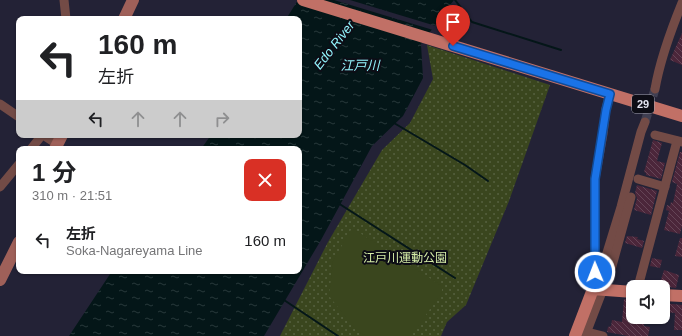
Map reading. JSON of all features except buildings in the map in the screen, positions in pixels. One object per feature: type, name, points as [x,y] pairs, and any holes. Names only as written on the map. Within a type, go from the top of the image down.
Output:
[{"type":"main road","name":"29","points":[[303,0],[682,116]]},
{"type":"main road","points":[[575,336],[597,289],[626,291]]},
{"type":"main road","points":[[670,295],[682,296]]},
{"type":"street","points":[[64,0],[66,16]]},
{"type":"street","points":[[125,16],[133,0]]},
{"type":"street","points":[[655,89],[657,76],[681,8]]},
{"type":"street","points":[[597,289],[595,272],[595,179],[606,110],[607,93]]},
{"type":"street","points":[[0,104],[16,116]]},
{"type":"street","points":[[603,336],[586,334],[597,289],[645,122]]},
{"type":"street","points":[[640,280],[679,141],[655,135]]},
{"type":"street","points":[[34,146],[40,138]]},
{"type":"street","points":[[49,138],[58,143]]},
{"type":"street","points":[[0,187],[16,168]]},
{"type":"street","points":[[638,179],[665,187]]},
{"type":"street","points":[[597,289],[612,266],[631,197]]},
{"type":"street","points":[[0,280],[16,248]]},
{"type":"green space","name":"江戸川運動公園","points":[[427,45],[550,85],[509,201],[466,305],[447,322],[441,336],[280,336],[328,242],[382,150],[410,123],[433,79]]},
{"type":"green space","points":[[352,228],[442,286],[442,292],[411,336],[366,336],[357,331],[329,296],[333,261]]},
{"type":"water","name":"江戸川","points":[[298,0],[454,0],[421,44],[423,78],[403,116],[372,146],[302,272],[302,146],[203,146],[209,138],[302,138],[302,16],[288,16]]},
{"type":"water","name":"江戸川","points":[[110,274],[301,274],[264,336],[69,336]]},
{"type":"pier","points":[[334,0],[350,0],[436,26],[433,30]]},
{"type":"waterway","points":[[455,0],[472,22],[561,50]]},
{"type":"waterway","points":[[394,123],[465,165],[488,181]]},
{"type":"waterway","points":[[338,203],[455,278]]},
{"type":"waterway","points":[[284,300],[338,336]]},
{"type":"tunnel","points":[[645,122],[655,89]]},
{"type":"route","points":[[453,46],[610,94],[595,179],[595,272]]},
{"type":"water label","name":"Edo River","points":[[334,45]]}]
